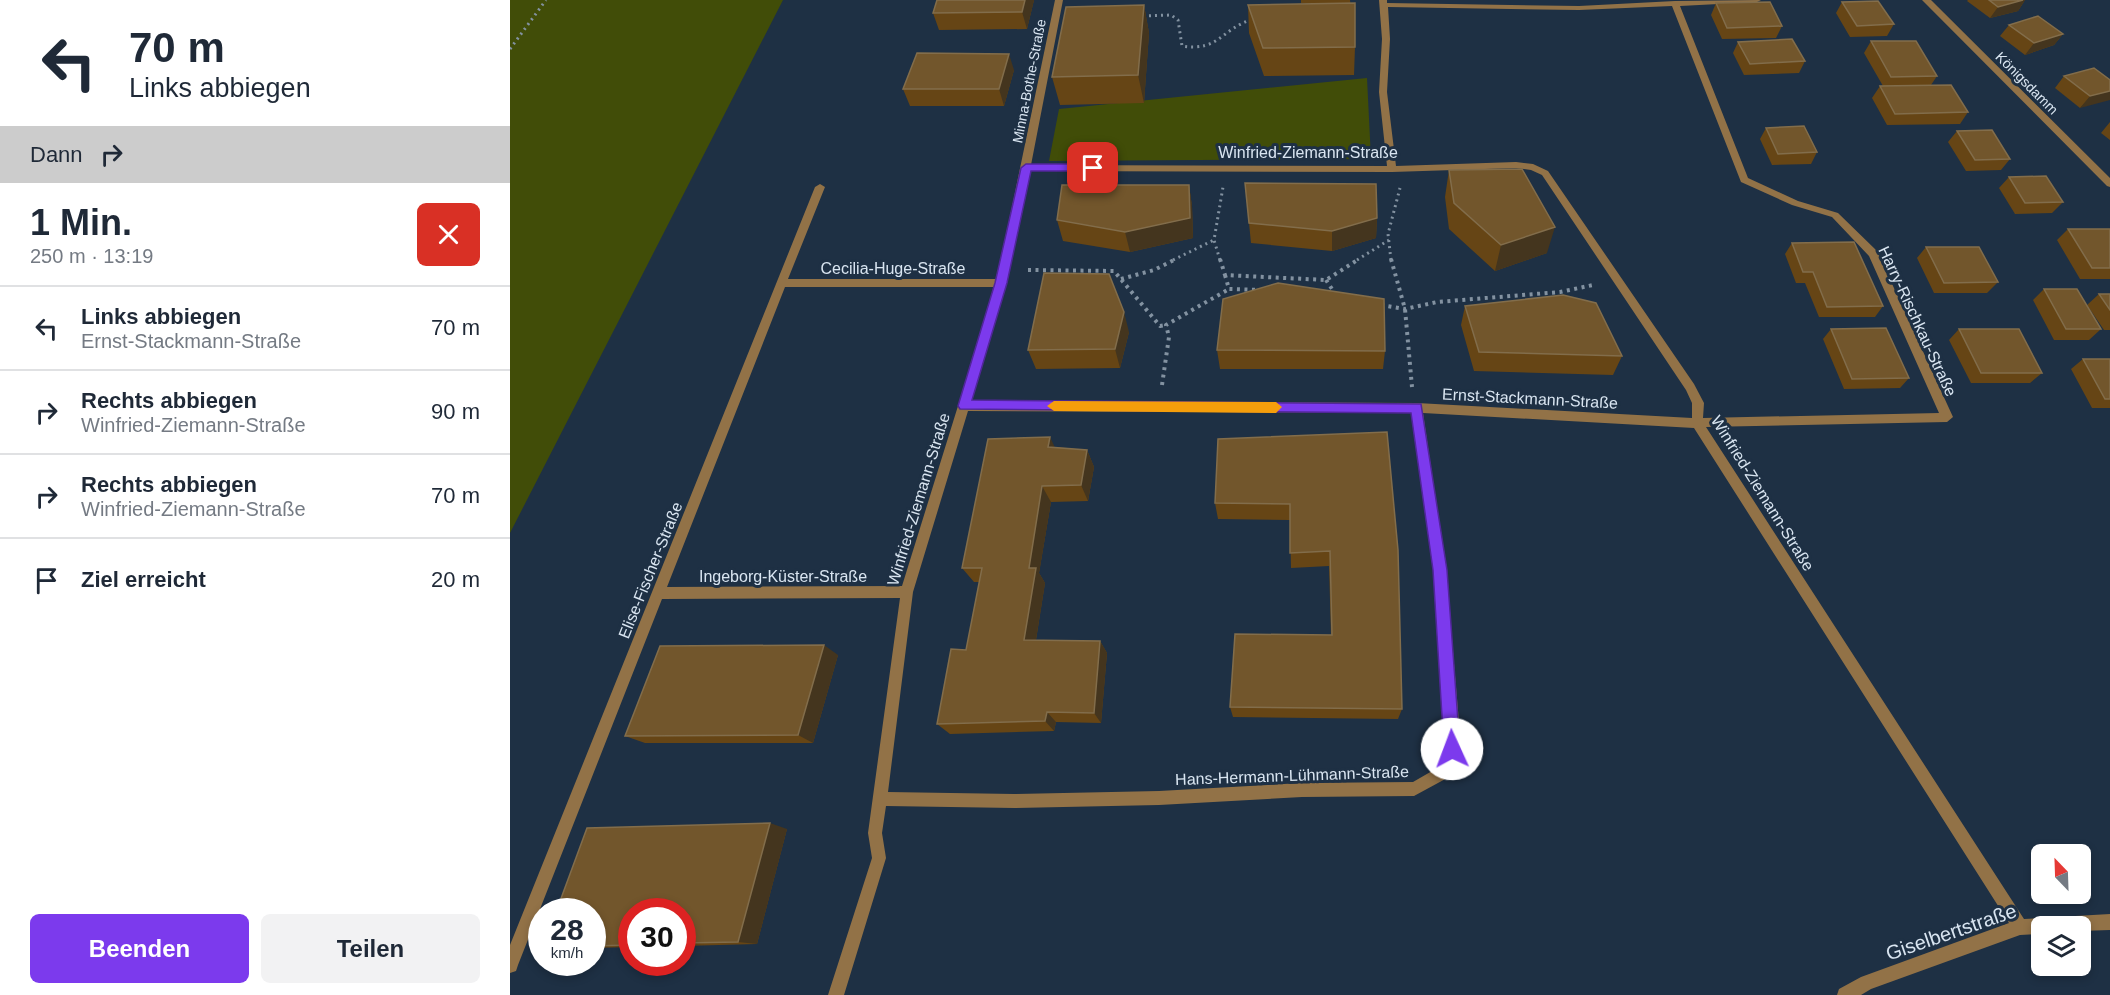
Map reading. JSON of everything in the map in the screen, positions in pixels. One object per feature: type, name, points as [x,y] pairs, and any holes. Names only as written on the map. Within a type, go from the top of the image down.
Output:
[{"type":"street","name":"Minna-Bothe-Straße","points":[[1026,168],[1059,0]]},
{"type":"street","points":[[1392,170],[1383,92],[1386,39],[1384,2],[1577,4],[1757,0]]},
{"type":"street","name":"Königsdamm","points":[[1926,0],[2110,184]]},
{"type":"street","name":"Harry-Rischkau-Straße","points":[[1674,3],[1744,180],[1795,203],[1834,215],[1873,254],[1947,417],[1697,423]]},
{"type":"street","name":"Winfried-Ziemann-Straße","points":[[836,995],[879,858],[875,832],[907,592],[1001,283],[1026,168],[1392,170],[1475,165],[1533,167],[1545,173],[1690,387],[1698,403],[1697,423],[2020,927]]},
{"type":"street","name":"Elise-Fischer-Straße","points":[[510,965],[784,283],[820,187]]},
{"type":"street","name":"Cecilia-Huge-Straße","points":[[784,283],[1001,283]]},
{"type":"street","name":"Ernst-Stackmann-Straße","points":[[964,406],[1417,408],[1697,423]]},
{"type":"street","name":"Hans-Hermann-Lühmann-Straße","points":[[879,799],[1014,801],[1159,798],[1302,790],[1414,789],[1444,772],[1452,749],[1452,722],[1440,570],[1417,408]]},
{"type":"street","name":"Ingeborg-Küster-Straße","points":[[659,593],[907,592]]},
{"type":"street","name":"Giselbertstraße","points":[[1845,995],[1867,983],[2020,927],[2110,922]]},
{"type":"path","points":[[510,49],[546,0]]},
{"type":"path","points":[[1133,16],[1171,15],[1178,20],[1182,46],[1195,49],[1222,41],[1231,27],[1257,19]]},
{"type":"path","points":[[1226,168],[1214,240],[1229,289]]},
{"type":"path","points":[[1392,170],[1401,183],[1389,240],[1392,266],[1405,309],[1412,383],[1417,408]]},
{"type":"path","points":[[1121,279],[1154,270],[1214,240]]},
{"type":"path","points":[[1225,275],[1326,280],[1389,240]]},
{"type":"path","points":[[1004,270],[1114,271],[1160,326],[1166,325],[1229,289],[1262,290]]},
{"type":"path","points":[[1326,280],[1334,294]]},
{"type":"path","points":[[1377,304],[1405,309],[1437,302],[1560,292],[1618,280]]},
{"type":"path","points":[[1324,293],[1346,297]]},
{"type":"path","points":[[1160,407],[1169,337],[1166,325]]},
{"type":"green space","points":[[510,0],[783,0],[510,533]]},
{"type":"green space","points":[[1367,78],[1371,159],[1049,161],[1059,109]]},
{"type":"building","points":[[937,0],[1025,0],[1022,12],[933,13]]},
{"type":"building","points":[[1989,0],[2023,0],[1998,7]]},
{"type":"building","points":[[1878,1],[1894,24],[1857,26],[1842,2]]},
{"type":"building","points":[[1770,2],[1782,26],[1727,28],[1716,3]]},
{"type":"building","points":[[1355,3],[1355,47],[1263,48],[1248,5]]},
{"type":"building","points":[[1144,5],[1138,75],[1052,77],[1066,7]]},
{"type":"building","points":[[2038,16],[2063,34],[2034,43],[2009,25]]},
{"type":"building","points":[[1792,39],[1805,61],[1750,64],[1738,42]]},
{"type":"building","points":[[1871,41],[1916,41],[1937,76],[1891,77]]},
{"type":"building","points":[[917,53],[1009,54],[999,89],[903,89]]},
{"type":"building","points":[[2094,68],[2110,80],[2110,91],[2090,96],[2064,76]]},
{"type":"building","points":[[1951,85],[1968,112],[1895,114],[1880,86]]},
{"type":"building","points":[[1804,126],[1817,152],[1778,154],[1766,128]]},
{"type":"building","points":[[1992,130],[2010,159],[1975,160],[1957,131]]},
{"type":"building","points":[[1522,169],[1555,227],[1501,245],[1454,203],[1449,170]]},
{"type":"building","points":[[2046,176],[2063,202],[2025,203],[2009,177]]},
{"type":"building","points":[[1245,183],[1376,184],[1377,218],[1332,231],[1249,223]]},
{"type":"building","points":[[1062,185],[1189,185],[1190,218],[1125,232],[1057,220]]},
{"type":"building","points":[[2068,229],[2110,229],[2110,268],[2092,268]]},
{"type":"building","points":[[1854,242],[1883,306],[1827,307],[1813,272],[1803,272],[1792,243]]},
{"type":"building","points":[[1926,247],[1979,247],[1998,282],[1944,283]]},
{"type":"building","points":[[1044,273],[1109,274],[1124,312],[1115,349],[1028,350]]},
{"type":"building","points":[[1278,283],[1384,299],[1385,351],[1217,350],[1223,299]]},
{"type":"building","points":[[2044,289],[2077,289],[2101,329],[2066,329]]},
{"type":"building","points":[[2099,294],[2110,294],[2110,310]]},
{"type":"building","points":[[1563,295],[1596,303],[1622,356],[1479,352],[1465,306]]},
{"type":"building","points":[[1886,328],[1909,378],[1852,379],[1831,329]]},
{"type":"building","points":[[1959,329],[2019,329],[2042,373],[1981,373]]},
{"type":"building","points":[[2083,359],[2110,359],[2110,399],[2105,399]]},
{"type":"building","points":[[1387,432],[1398,550],[1402,709],[1230,707],[1235,634],[1332,635],[1330,551],[1290,553],[1290,504],[1215,503],[1218,439]]},
{"type":"building","points":[[1050,437],[1048,447],[1087,450],[1081,485],[1042,486],[1029,568],[1036,568],[1024,640],[1100,641],[1094,713],[1047,712],[1045,721],[937,724],[951,649],[966,650],[982,568],[962,568],[988,439]]},
{"type":"building","points":[[824,645],[798,735],[625,736],[660,646]]},
{"type":"building","points":[[770,823],[738,942],[696,943],[696,898],[618,898],[618,945],[606,946],[606,898],[561,898],[587,828]]},
{"type":"slow traffic","points":[[1054,406],[1276,407]]},
{"type":"route","points":[[1093,168],[1026,168],[1001,283],[964,406],[1417,408],[1440,570],[1452,722],[1452,749]]}]
